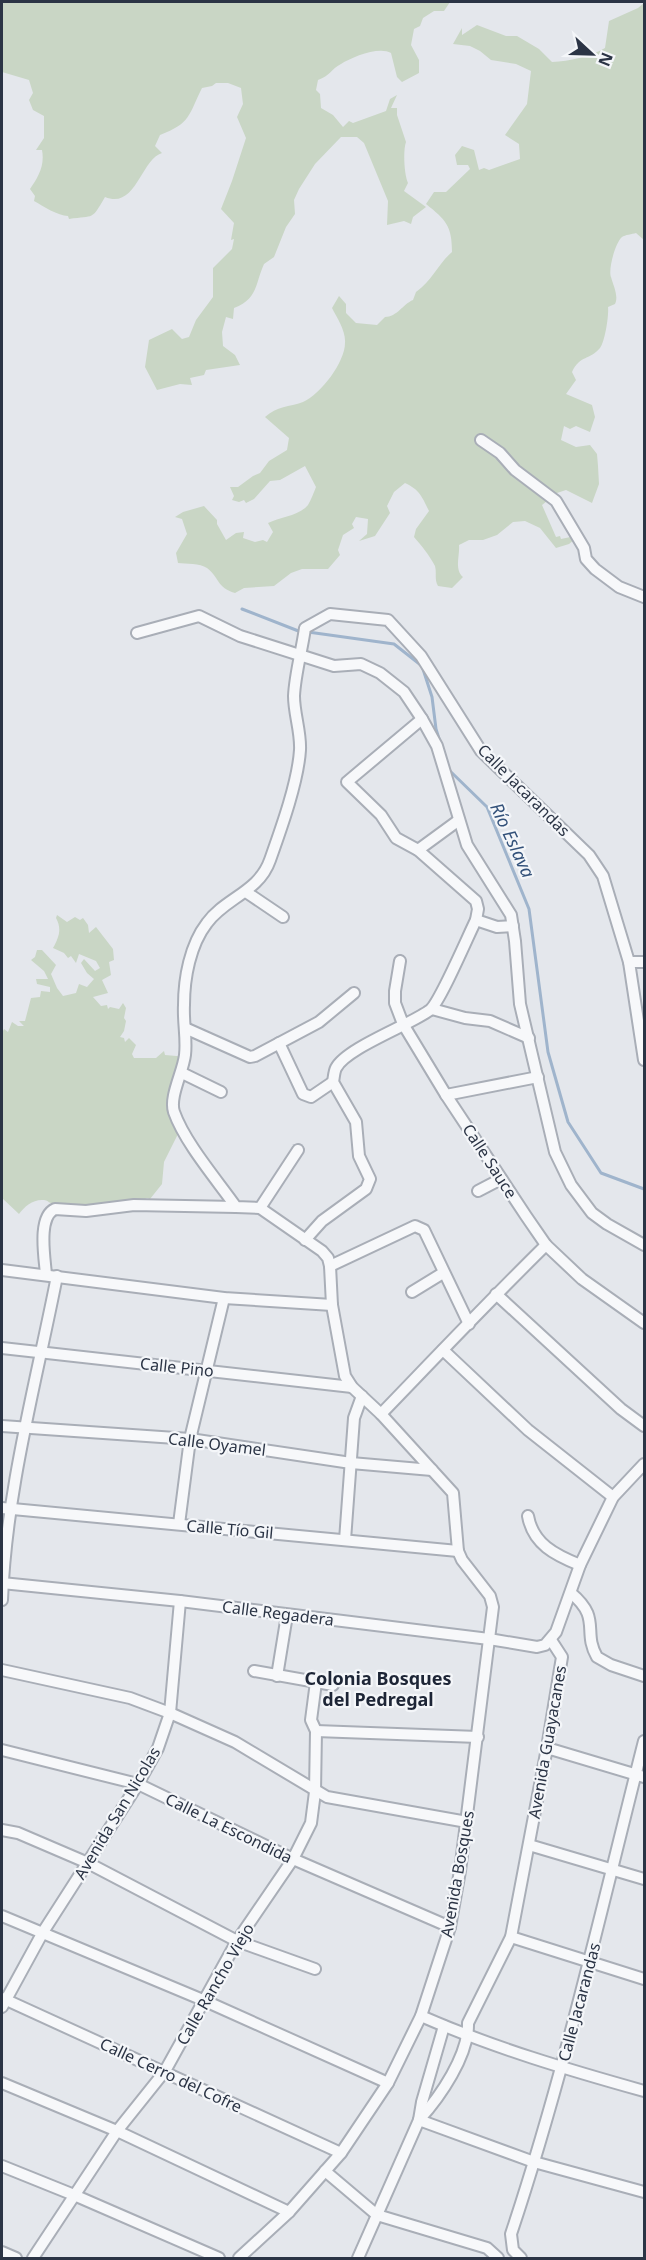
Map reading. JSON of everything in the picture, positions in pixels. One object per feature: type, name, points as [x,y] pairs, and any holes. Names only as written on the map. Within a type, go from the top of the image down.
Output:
[{"type":"street","points":[[482,440],[500,453],[515,470],[556,501],[584,548],[586,559],[595,569],[619,588],[645,597]]},
{"type":"street","name":"Calle Jacarandas","points":[[301,654],[305,628],[330,614],[388,620],[421,656],[481,751],[589,855],[603,876],[629,962],[645,1060]]},
{"type":"street","points":[[137,633],[199,616],[240,636],[334,666],[361,664],[380,672],[404,692],[422,718],[437,746],[466,844],[511,915],[520,1004],[555,1152],[571,1185],[592,1213],[645,1245]]},
{"type":"street","points":[[237,1207],[184,1133],[173,1110],[175,1091],[182,1073],[185,1053],[183,1004],[188,967],[206,923],[221,907],[246,892],[257,882],[269,864],[294,781],[300,750],[294,696],[301,654]]},
{"type":"street","points":[[305,1239],[322,1221],[366,1189],[369,1183],[369,1176],[359,1156],[356,1122],[333,1082],[335,1070],[341,1062],[432,1009],[476,920],[478,909],[476,901],[418,850],[396,838],[381,815],[347,782],[422,718]]},
{"type":"street","points":[[418,850],[459,820]]},
{"type":"street","points":[[246,892],[283,917]]},
{"type":"street","points":[[476,920],[497,927],[513,926]]},
{"type":"street","name":"Calle Sauce","points":[[400,962],[395,997],[403,1024],[501,1179],[546,1245],[582,1280],[645,1323]]},
{"type":"street","points":[[629,962],[645,962]]},
{"type":"street","points":[[185,1028],[250,1057],[319,1022],[354,993]]},
{"type":"street","points":[[432,1009],[465,1018],[490,1021],[529,1038]]},
{"type":"street","points":[[279,1043],[303,1094],[311,1097],[333,1082]]},
{"type":"street","points":[[182,1073],[221,1092]]},
{"type":"street","points":[[446,1095],[538,1077]]},
{"type":"street","points":[[260,1208],[298,1150]]},
{"type":"street","points":[[478,1191],[501,1179]]},
{"type":"street","points":[[2,1600],[7,1508],[42,1353],[51,1276],[44,1225],[46,1216],[54,1209],[86,1211],[134,1205],[260,1208],[322,1251],[328,1258],[330,1266],[332,1305],[345,1376],[352,1387],[446,1482],[453,1493],[458,1551]]},
{"type":"street","points":[[330,1266],[416,1226],[424,1230],[469,1324]]},
{"type":"street","points":[[381,1414],[546,1245]]},
{"type":"street","points":[[2,1270],[224,1298],[332,1305]]},
{"type":"street","points":[[412,1292],[443,1273]]},
{"type":"street","points":[[496,1294],[621,1409],[645,1426]]},
{"type":"street","points":[[179,1524],[190,1438],[224,1298]]},
{"type":"street","name":"Calle Pino","points":[[2,1348],[352,1387]]},
{"type":"street","points":[[443,1350],[519,1422],[613,1497]]},
{"type":"street","points":[[345,1540],[354,1418],[362,1396]]},
{"type":"street","name":"Calle Oyamel","points":[[2,1426],[190,1438],[351,1463],[432,1470]]},
{"type":"street","name":"Avenida Guayacanes","points":[[419,2120],[438,2099],[468,2036],[468,2023],[511,1937],[562,1657],[551,1640],[580,1565],[613,1497],[645,1464]]},
{"type":"street","name":"Calle Tío Gil","points":[[7,1508],[458,1551]]},
{"type":"street","points":[[528,1516],[530,1529],[541,1544],[561,1558],[580,1565]]},
{"type":"street","name":"Avenida Bosques","points":[[239,2259],[289,2212],[341,2153],[388,2083],[421,2016],[450,1927],[467,1822],[492,1607],[490,1596],[462,1560],[458,1551]]},
{"type":"street","name":"Calle Regadera","points":[[2,1583],[180,1601],[489,1639],[537,1647],[545,1646],[551,1640]]},
{"type":"street","points":[[571,1593],[581,1602],[590,1616],[592,1645],[597,1657],[611,1665],[645,1676]]},
{"type":"street","name":"Avenida San Nicolas","points":[[3,2001],[43,1932],[138,1785],[158,1748],[170,1713],[180,1601]]},
{"type":"street","points":[[277,1676],[286,1614]]},
{"type":"street","points":[[2,1670],[130,1698],[170,1713],[235,1742],[315,1792],[327,1797],[467,1822]]},
{"type":"street","points":[[254,1671],[333,1686]]},
{"type":"street","name":"Calle Rancho Viejo","points":[[33,2259],[117,2131],[165,2072],[237,1941],[293,1859],[311,1823],[315,1792],[316,1731],[311,1720],[316,1682]]},
{"type":"street","points":[[316,1731],[478,1737]]},
{"type":"street","name":"Calle Jacarandas","points":[[521,2259],[513,2250],[511,2234],[562,2068],[640,1775],[645,1741]]},
{"type":"street","points":[[547,1748],[640,1775]]},
{"type":"street","name":"Calle La Escondida","points":[[2,1750],[138,1785],[293,1859],[450,1927]]},
{"type":"street","points":[[2,1830],[18,1833],[88,1863],[237,1941],[315,1969]]},
{"type":"street","points":[[529,1845],[645,1879]]},
{"type":"street","points":[[2,1916],[203,2000],[388,2083]]},
{"type":"street","points":[[511,1937],[645,1979]]},
{"type":"street","name":"Calle Cerro del Cofre","points":[[3,2001],[341,2153]]},
{"type":"street","points":[[421,2016],[468,2036],[562,2068],[645,2091]]},
{"type":"street","points":[[358,2259],[419,2120],[444,2026]]},
{"type":"street","points":[[2,2083],[117,2131],[289,2212]]},
{"type":"street","points":[[419,2120],[534,2162],[645,2192]]},
{"type":"street","points":[[2,2166],[74,2194],[219,2259]]},
{"type":"street","points":[[325,2171],[377,2215],[488,2248],[498,2259]]},
{"type":"street","points":[[2,2252],[16,2259]]},
{"type":"green space","points":[[2,2],[450,2],[444,11],[434,11],[423,18],[420,26],[414,29],[411,45],[419,60],[419,73],[402,82],[397,77],[391,53],[380,51],[366,53],[352,58],[318,80],[316,90],[320,94],[321,108],[333,115],[343,127],[349,121],[353,123],[386,111],[390,99],[397,95],[391,108],[397,108],[406,142],[404,162],[408,183],[404,191],[426,207],[413,217],[411,224],[404,221],[387,225],[388,201],[364,143],[357,137],[341,137],[315,164],[299,189],[294,200],[295,214],[286,227],[274,257],[264,264],[252,295],[234,308],[233,319],[226,317],[222,332],[223,346],[235,355],[240,365],[206,370],[204,375],[190,378],[192,385],[180,384],[157,390],[145,367],[149,340],[172,329],[182,339],[189,337],[196,320],[213,297],[213,268],[232,249],[234,223],[221,209],[246,138],[237,117],[243,104],[241,88],[228,83],[216,83],[202,88],[187,118],[178,127],[160,135],[155,146],[162,153],[149,164],[131,190],[115,199],[105,197],[92,216],[69,219],[68,216],[55,213],[34,201],[35,196],[30,189],[42,166],[42,150],[36,150],[44,138],[44,116],[33,110],[29,100],[33,93],[29,80],[2,72]]},
{"type":"green space","points":[[644,3],[644,240],[636,233],[623,236],[619,240],[610,269],[616,301],[608,307],[604,340],[600,348],[578,363],[572,372],[576,380],[566,394],[592,405],[595,417],[590,432],[576,426],[570,429],[564,426],[561,440],[576,447],[590,445],[597,454],[599,484],[592,503],[566,490],[557,493],[542,505],[556,537],[560,536],[561,539],[580,535],[569,544],[556,548],[540,528],[525,521],[513,522],[497,535],[483,540],[469,540],[459,545],[458,566],[463,577],[452,588],[438,586],[435,566],[414,537],[416,529],[429,511],[417,491],[405,483],[394,492],[387,506],[390,513],[375,536],[359,541],[367,534],[368,519],[356,517],[352,524],[354,528],[343,535],[338,550],[340,555],[328,569],[302,569],[291,573],[274,586],[244,588],[235,593],[221,585],[211,571],[204,566],[178,563],[176,553],[187,534],[182,519],[175,517],[183,512],[204,506],[217,520],[226,540],[236,533],[244,532],[243,538],[255,542],[263,540],[267,542],[273,532],[268,523],[295,514],[308,505],[316,487],[305,466],[280,480],[270,481],[254,499],[246,503],[244,500],[239,502],[232,500],[234,496],[230,487],[238,487],[260,473],[269,461],[287,450],[289,438],[265,417],[279,409],[310,398],[331,377],[341,359],[345,343],[343,329],[332,308],[339,296],[346,304],[346,313],[356,323],[377,325],[385,317],[396,313],[413,300],[416,292],[452,252],[451,236],[446,224],[426,204],[434,192],[446,192],[470,169],[468,165],[457,165],[455,155],[462,146],[474,150],[479,170],[484,168],[489,170],[520,159],[519,144],[505,135],[527,104],[531,71],[516,64],[491,60],[470,46],[453,44],[462,28],[462,35],[477,25],[506,36],[517,36],[539,49],[552,62],[566,61],[605,48],[609,21]]},
{"type":"green space","points":[[57,915],[67,922],[75,917],[80,920],[83,918],[88,925],[89,933],[96,927],[113,949],[114,960],[109,962],[111,975],[102,980],[108,993],[93,997],[101,1006],[107,1005],[108,1009],[110,1007],[119,1009],[123,1003],[126,1008],[124,1018],[126,1021],[120,1037],[124,1038],[125,1042],[129,1038],[136,1045],[132,1054],[134,1058],[156,1058],[164,1051],[165,1055],[188,1057],[186,1075],[170,1099],[184,1128],[178,1134],[164,1162],[162,1184],[150,1199],[119,1205],[88,1217],[79,1207],[72,1204],[52,1203],[44,1200],[30,1204],[19,1214],[2,1198],[2,1033],[4,1029],[8,1032],[12,1022],[18,1026],[24,1026],[19,1021],[25,1021],[31,998],[40,997],[41,991],[50,992],[50,987],[37,984],[36,979],[48,979],[44,971],[31,960],[35,957],[37,950],[42,950],[56,965],[51,974],[63,996],[76,993],[79,984],[87,987],[94,979],[81,963],[84,959],[95,971],[100,968],[96,961],[79,954],[76,963],[71,956],[68,958],[64,953],[53,948],[59,933]]},
{"type":"waterway","name":"Río Eslava","points":[[242,609],[301,632]]},
{"type":"waterway","name":"Río Eslava","points":[[308,632],[394,644],[422,666],[432,697],[440,742]]},
{"type":"waterway","name":"Río Eslava","points":[[450,771],[487,807],[529,909],[548,1052],[568,1122],[601,1173],[644,1189]]},
{"type":"district","name":"Colonia Bosques del Pedregal","points":[[378,1688]]}]
